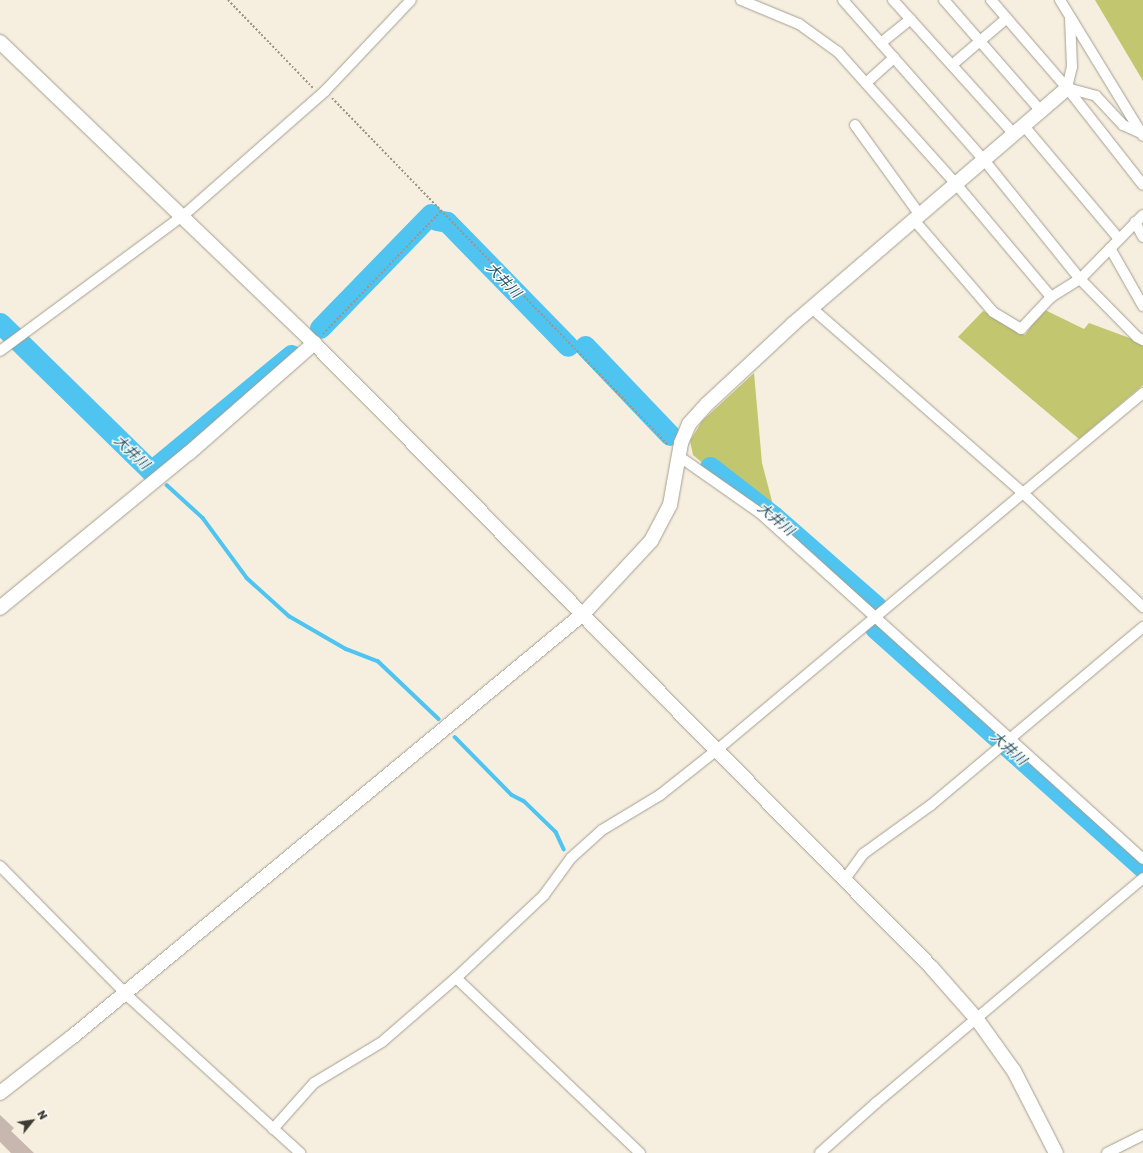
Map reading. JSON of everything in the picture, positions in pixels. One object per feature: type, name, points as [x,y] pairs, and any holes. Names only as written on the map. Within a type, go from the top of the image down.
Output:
[{"type":"street","points":[[0,351],[184,215],[322,93],[411,0]]},
{"type":"street","points":[[740,0],[799,24],[838,52],[956,184],[1051,297]]},
{"type":"street","points":[[843,0],[984,160],[1080,279],[1137,337],[1143,340]]},
{"type":"street","points":[[893,0],[952,65],[1019,130],[1120,239]]},
{"type":"street","points":[[944,0],[1042,111]]},
{"type":"street","points":[[991,0],[1067,88],[1143,185]]},
{"type":"street","points":[[1060,0],[1142,134]]},
{"type":"street","points":[[0,1093],[125,992],[584,613],[651,541],[670,505],[680,457],[681,443],[689,424],[812,308],[1067,88],[1072,66],[1070,17]]},
{"type":"street","points":[[952,65],[1007,18]]},
{"type":"street","points":[[881,43],[911,19]]},
{"type":"street","points":[[0,42],[184,215],[314,343],[584,613],[845,879],[976,1018],[1014,1071],[1056,1153]]},
{"type":"street","points":[[866,82],[894,58]]},
{"type":"street","points":[[1067,88],[1096,96],[1123,125],[1142,134]]},
{"type":"street","points":[[855,125],[917,218],[993,312],[1021,329],[1051,297],[1080,279],[1143,215]]},
{"type":"street","points":[[1135,222],[1143,237]]},
{"type":"street","points":[[1110,248],[1143,306]]},
{"type":"street","points":[[812,308],[1023,493],[1143,607]]},
{"type":"street","points":[[0,608],[189,453],[314,343]]},
{"type":"street","points":[[273,1129],[314,1083],[382,1042],[456,978],[544,895],[571,858],[602,830],[660,795],[718,749],[874,615],[1143,393]]},
{"type":"street","points":[[680,457],[760,513],[1011,738],[1143,859]]},
{"type":"street","points":[[845,879],[863,854],[931,805],[1143,627]]},
{"type":"street","points":[[0,866],[125,992],[300,1153]]},
{"type":"street","points":[[820,1153],[976,1018],[1143,878]]},
{"type":"street","points":[[456,978],[640,1153]]},
{"type":"street","points":[[1107,1153],[1143,1134]]},
{"type":"path","points":[[228,0],[442,210],[680,457]]},
{"type":"path","points":[[314,343],[442,210]]},
{"type":"green space","points":[[1095,0],[1143,0],[1143,81]]},
{"type":"green space","points":[[1043,309],[1084,329],[1089,323],[1143,343],[1143,385],[1079,439],[958,337],[983,311],[1025,335]]},
{"type":"green space","points":[[754,373],[762,463],[773,505],[768,509],[717,469],[706,466],[693,455],[690,441],[702,421]]},
{"type":"building","points":[[0,1115],[14,1128],[11,1131],[34,1153],[11,1153],[0,1142]]},
{"type":"waterway","name":"大井川","points":[[320,328],[431,214]]},
{"type":"waterway","name":"大井川","points":[[436,220],[447,222],[568,346]]},
{"type":"waterway","name":"大井川","points":[[0,323],[151,471],[291,355]]},
{"type":"waterway","name":"大井川","points":[[585,346],[670,435]]},
{"type":"waterway","name":"大井川","points":[[710,467],[773,516],[876,606]]},
{"type":"waterway","points":[[167,485],[203,518],[247,578],[289,616],[346,649],[378,661],[439,719]]},
{"type":"waterway","name":"大井川","points":[[875,628],[1143,868]]},
{"type":"waterway","points":[[455,737],[512,795],[524,801],[556,832],[564,849]]}]
